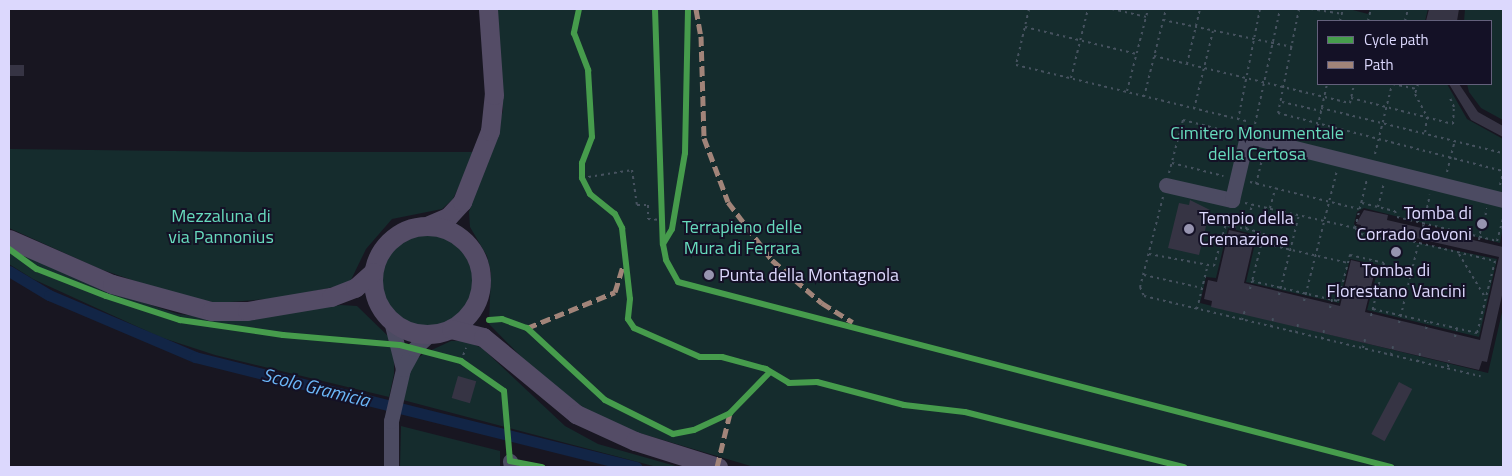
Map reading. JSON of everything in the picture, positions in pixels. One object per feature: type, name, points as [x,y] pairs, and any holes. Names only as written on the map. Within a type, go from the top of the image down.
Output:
[{"type":"main road","points":[[386,315],[375,296],[373,272],[380,251],[390,239],[404,230],[429,225],[448,217],[462,202],[486,145],[494,109],[488,9]]},
{"type":"main road","points":[[462,202],[463,224],[481,275],[477,301],[482,324],[493,345]]},
{"type":"main road","points":[[429,225],[450,231],[470,246]]},
{"type":"main road","points":[[9,239],[112,284],[202,310],[247,311],[331,297],[354,288],[373,272]]},
{"type":"main road","points":[[331,297],[360,299],[409,331],[430,334],[451,329],[463,321],[477,301]]},
{"type":"main road","points":[[451,329],[473,334],[493,345],[576,414],[635,440],[718,467]]},
{"type":"street","points":[[1166,185],[1232,200],[1251,130],[1267,141],[1340,159],[1373,160],[1387,171],[1503,200]]},
{"type":"street","points":[[386,315],[403,369]]},
{"type":"street","points":[[391,467],[391,421],[403,369],[414,349],[430,334]]},
{"type":"path","points":[[579,9],[574,33],[588,70],[592,130],[582,164],[582,178],[590,194],[615,214],[622,228],[630,325],[700,357],[722,357],[770,372],[789,383],[817,382],[904,405],[965,412],[1184,467]]},
{"type":"path","points":[[1016,64],[1029,9]]},
{"type":"path","points":[[1071,78],[1088,9]]},
{"type":"path","points":[[1112,9],[1146,16]]},
{"type":"path","points":[[1127,92],[1148,9]]},
{"type":"path","points":[[1144,97],[1166,9]]},
{"type":"path","points":[[1187,64],[1200,9]]},
{"type":"path","points":[[1238,120],[1260,9]]},
{"type":"path","points":[[1280,9],[1251,130],[1183,120],[1140,290],[1144,296],[1481,376]]},
{"type":"path","points":[[1299,9],[1278,113],[1503,172],[1500,185]]},
{"type":"path","points":[[1311,9],[1342,14]]},
{"type":"path","points":[[1340,20],[1343,9]]},
{"type":"path","points":[[1163,20],[1292,47]]},
{"type":"path","points":[[1025,27],[1137,54]]},
{"type":"path","points":[[1194,109],[1213,31]]},
{"type":"path","points":[[1154,56],[1350,103],[1354,85]]},
{"type":"path","points":[[1315,139],[1327,85]]},
{"type":"path","points":[[1354,228],[1392,85]]},
{"type":"path","points":[[1397,85],[1416,89]]},
{"type":"path","points":[[1418,85],[1416,89],[1427,117],[1424,133]]},
{"type":"path","points":[[1351,98],[1453,124],[1454,107],[1449,96]]},
{"type":"path","points":[[1281,102],[1320,111]]},
{"type":"path","points":[[1321,108],[1503,153]]},
{"type":"path","points":[[1256,184],[1267,141]]},
{"type":"path","points":[[1447,172],[1455,141]]},
{"type":"path","points":[[1304,301],[1340,159]]},
{"type":"path","points":[[1172,163],[1359,209]]},
{"type":"path","points":[[582,178],[632,170],[637,205],[648,205],[648,219],[662,220]]},
{"type":"path","points":[[1378,207],[1387,171]]},
{"type":"path","points":[[1423,227],[1433,183]]},
{"type":"path","points":[[1270,208],[1275,188]]},
{"type":"path","points":[[1478,240],[1481,227],[1484,228],[1486,221],[1483,220],[1488,197]]},
{"type":"path","points":[[1197,309],[1207,268],[1218,261],[1232,200],[1354,228],[1360,234],[1387,240],[1394,237],[1419,242],[1495,261],[1478,333],[1373,308]]},
{"type":"path","points":[[1361,203],[1424,223],[1498,241],[1503,219]]},
{"type":"path","points":[[1246,229],[1252,204]]},
{"type":"path","points":[[1279,295],[1299,215]]},
{"type":"path","points":[[1227,225],[1264,233],[1250,289]]},
{"type":"path","points":[[1399,324],[1419,242]]},
{"type":"path","points":[[1261,243],[1348,263]]},
{"type":"path","points":[[1458,252],[1486,299]]},
{"type":"path","points":[[1148,254],[1207,268]]},
{"type":"path","points":[[1252,280],[1338,301],[1350,255],[1384,263],[1371,316]]},
{"type":"path","points":[[1143,275],[1202,288]]},
{"type":"path","points":[[1330,308],[1332,299]]},
{"type":"path","points":[[1242,320],[1245,310]]},
{"type":"path","points":[[1271,327],[1273,318]]},
{"type":"path","points":[[1426,330],[1428,322]]},
{"type":"path","points":[[1296,333],[1298,324]]},
{"type":"path","points":[[1455,337],[1457,328]]},
{"type":"path","points":[[1322,339],[1324,330]]},
{"type":"path","points":[[1362,348],[1365,339]]},
{"type":"path","points":[[1391,355],[1394,346]]},
{"type":"path","points":[[1418,362],[1420,353]]},
{"type":"path","points":[[453,359],[470,366]]},
{"type":"path","points":[[1447,368],[1450,360]]},
{"type":"path","points":[[764,379],[770,372]]},
{"type":"green space","points":[[497,9],[1349,9],[1368,14],[1370,9],[1428,9],[1425,20],[1317,20],[1317,85],[1448,85],[1467,119],[1503,139],[1503,227],[1500,243],[1364,208],[1357,212],[1354,224],[1360,231],[1497,259],[1479,337],[1367,310],[1379,265],[1350,259],[1339,303],[1246,282],[1257,235],[1228,228],[1216,278],[1206,277],[1200,303],[1488,373],[1503,308],[1503,467],[754,467],[636,432],[591,413],[543,379],[489,324],[491,273],[487,256],[470,227],[469,212],[503,111]]},
{"type":"green space","points":[[1465,9],[1503,9],[1503,120],[1481,108],[1469,92],[1467,85],[1492,85],[1492,20],[1464,20]]},
{"type":"green space","name":"Mezzaluna di via Pannonius","points":[[9,149],[475,152],[453,199],[442,209],[392,219],[366,249],[349,284],[280,298],[217,303],[170,293],[100,269],[9,228]]},
{"type":"green space","points":[[427,233],[445,237],[460,247],[470,262],[474,280],[470,298],[460,313],[445,323],[427,327],[409,323],[394,313],[384,298],[380,280],[384,262],[394,247],[409,237]]},
{"type":"green space","points":[[9,253],[20,259],[30,257],[103,289],[178,314],[232,320],[341,305],[357,306],[389,337],[394,348],[394,374],[389,397],[215,355],[160,337],[33,279],[9,264]]},
{"type":"green space","points":[[451,341],[466,341],[482,348],[565,426],[598,444],[679,467],[657,467],[403,400],[411,364],[423,354]]},
{"type":"green space","points":[[401,426],[500,451],[500,467],[400,467]]},
{"type":"building","points":[[1429,9],[1459,9],[1457,20],[1426,20]]},
{"type":"building","points":[[9,65],[24,65],[24,76],[9,76]]},
{"type":"building","points":[[1450,85],[1460,85],[1478,112],[1503,126],[1503,137],[1471,120]]},
{"type":"building","name":"Tempio della Cremazione","points":[[1190,200],[1210,210],[1199,255],[1168,248],[1179,203],[1189,205]]},
{"type":"building","points":[[1364,210],[1388,215],[1387,220],[1503,247],[1503,291],[1487,362],[1482,361],[1479,370],[1211,307],[1212,301],[1204,299],[1208,280],[1217,282],[1229,230],[1255,236],[1244,283],[1340,306],[1351,260],[1376,266],[1365,312],[1480,340],[1499,257],[1385,231],[1384,235],[1360,229],[1361,225],[1356,224]]},
{"type":"building","points":[[458,376],[476,381],[470,403],[452,398]]},
{"type":"building","points":[[1399,382],[1412,389],[1385,441],[1371,434]]},
{"type":"waterway","name":"Scolo Gramicia","points":[[9,271],[49,295],[195,357],[637,467]]},
{"type":"marked path","points":[[696,9],[701,36],[704,138],[728,202],[772,260],[822,303],[852,322]]},
{"type":"marked path","points":[[527,328],[615,292],[623,265]]},
{"type":"marked path","points":[[717,467],[730,413]]},
{"type":"cycle path","points":[[579,9],[574,33],[588,70],[592,137],[582,163],[582,178],[590,194],[615,214],[622,228],[630,299],[628,319],[634,328],[700,357],[722,357],[766,369],[789,383],[817,382],[904,405],[965,412],[1184,467]]},
{"type":"cycle path","points":[[655,9],[663,244],[666,260],[678,282],[1391,467]]},
{"type":"cycle path","points":[[663,244],[672,229],[685,153],[688,9]]},
{"type":"cycle path","points":[[9,249],[37,269],[106,296],[180,320],[283,335],[400,345],[461,361],[504,391],[510,461],[542,467]]},
{"type":"cycle path","points":[[489,320],[502,319],[527,328],[605,400],[673,434],[694,430],[730,413],[770,372]]},
{"type":"place","name":"Tomba di Corrado Govoni","points":[[1482,224]]},
{"type":"place","name":"Tempio della Cremazione","points":[[1189,229]]},
{"type":"place","name":"Tomba di Florestano Vancini","points":[[1396,252]]},
{"type":"place","name":"Punta della Montagnola","points":[[709,275]]},
{"type":"park label","name":"Cimitero Monumentale della Certosa","points":[[1257,144]]},
{"type":"park label","name":"Terrapieno delle Mura di Ferrara","points":[[742,238]]}]
